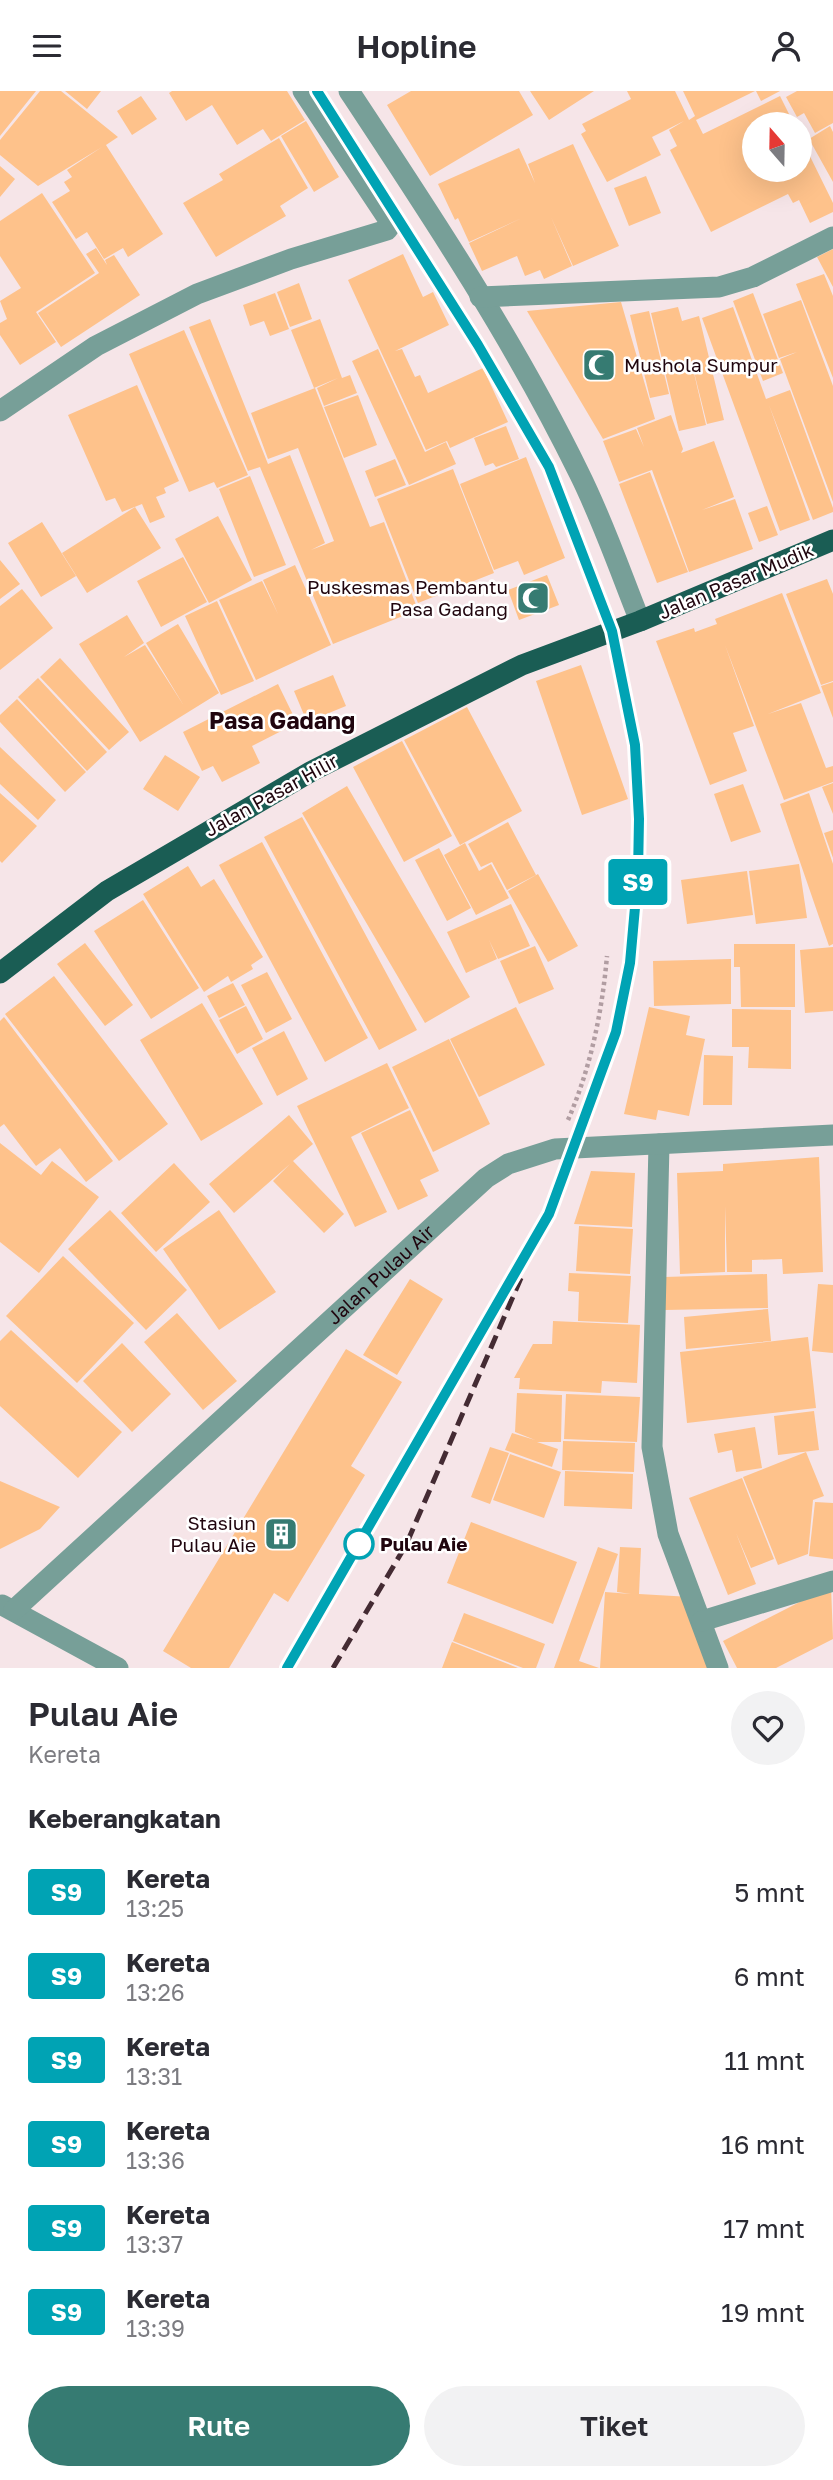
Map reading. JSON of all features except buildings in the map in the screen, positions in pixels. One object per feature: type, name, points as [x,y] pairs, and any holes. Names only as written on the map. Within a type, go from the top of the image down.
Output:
[{"type":"main road","name":"Jalan Pasar Mudik","points":[[640,621],[833,540]]},
{"type":"main road","name":"Jalan Pasar Hilir","points":[[0,974],[107,891],[312,771],[523,665],[640,621]]},
{"type":"street","points":[[0,411],[96,346],[197,294],[291,259],[387,230],[390,226],[388,219],[303,91]]},
{"type":"street","points":[[349,91],[528,375],[575,465],[640,621]]},
{"type":"street","points":[[480,297],[719,287],[753,277],[833,237]]},
{"type":"street","name":"Jalan Pulau Air","points":[[7,1607],[486,1178],[508,1164],[555,1149],[833,1135]]},
{"type":"street","points":[[659,1144],[652,1447],[668,1534],[718,1668]]},
{"type":"street","points":[[702,1621],[833,1581]]},
{"type":"street","points":[[7,1607],[118,1668]]},
{"type":"path","points":[[555,1149],[578,1097],[601,1014],[607,956]]},
{"type":"railway","points":[[287,1668],[549,1214],[616,1032],[630,963],[640,819],[635,745],[612,631],[549,467],[478,345],[317,91]]},
{"type":"railway","points":[[333,1668],[406,1545],[521,1278]]},
{"type":"train","name":"S9","points":[[287,1668],[549,1214],[616,1032],[630,963],[638,874],[639,819],[635,745],[612,631],[549,467],[478,345],[317,91]]},
{"type":"place","name":"Mushola Sumpur","points":[[599,365]]},
{"type":"place","name":"Puskesmas Pembantu Pasa Gadang","points":[[533,598]]},
{"type":"place","name":"Stasiun Pulau Aie","points":[[281,1534]]},
{"type":"place","name":"Pulau Aie","points":[[359,1544]]},
{"type":"district","name":"Pasa Gadang","points":[[282,721]]}]
